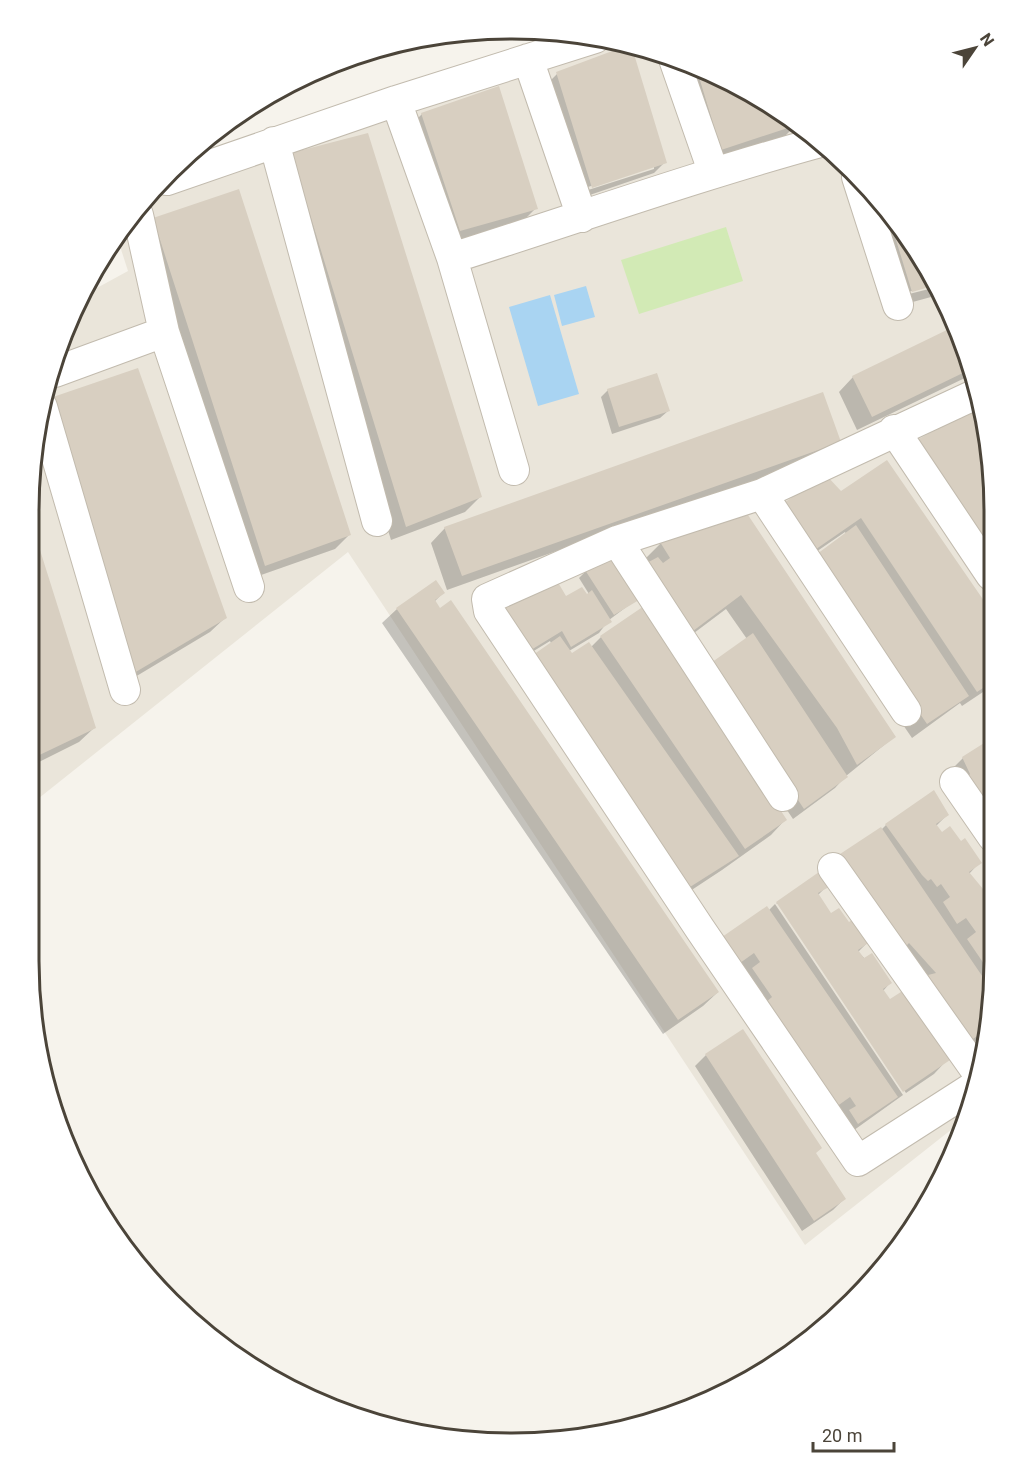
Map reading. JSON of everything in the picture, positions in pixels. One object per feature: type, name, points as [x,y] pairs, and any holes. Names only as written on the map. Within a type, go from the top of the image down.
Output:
[{"type":"street","points":[[178,176],[396,101],[577,44]]},
{"type":"street","points":[[528,59],[582,217]]},
{"type":"street","points":[[678,70],[713,171]]},
{"type":"street","points":[[396,101],[452,258],[514,470]]},
{"type":"street","points":[[274,142],[377,521]]},
{"type":"street","points":[[452,258],[582,217],[713,171],[809,145]]},
{"type":"street","points":[[863,196],[898,305]]},
{"type":"street","points":[[139,221],[164,332],[249,587]]},
{"type":"street","points":[[61,370],[164,332]]},
{"type":"street","points":[[965,1092],[858,1161],[693,920],[489,611],[487,599],[617,541],[762,494],[894,430],[970,397]]},
{"type":"street","points":[[47,424],[125,690]]},
{"type":"street","points":[[894,430],[984,565]]},
{"type":"street","points":[[762,494],[906,711]]},
{"type":"street","points":[[617,541],[783,796]]},
{"type":"street","points":[[955,782],[984,824]]},
{"type":"street","points":[[832,868],[972,1065]]},
{"type":"shaded area","points":[[559,42],[573,43],[634,55],[663,64],[720,88],[774,119],[823,156],[846,177],[886,224],[921,275],[948,331],[968,389],[975,419],[983,481],[984,960],[980,1022],[968,1083],[953,1128],[805,1245],[348,552],[39,798],[40,481],[48,419],[55,389],[75,331],[95,289],[128,271],[120,247],[156,200],[186,168]]},
{"type":"green space","points":[[726,227],[743,281],[639,314],[621,260]]},
{"type":"water","points":[[586,286],[595,317],[562,326],[554,295]]},
{"type":"water","points":[[550,295],[579,394],[538,406],[509,307]]},
{"type":"building","points":[[614,50],[634,55],[667,163],[592,188],[556,72]]},
{"type":"building","points":[[699,78],[748,102],[787,128],[721,150]]},
{"type":"building","points":[[499,86],[538,209],[460,231],[421,113]]},
{"type":"building","points":[[368,133],[482,497],[406,527],[291,153]]},
{"type":"building","points":[[239,189],[351,535],[265,566],[153,218]]},
{"type":"building","points":[[895,236],[927,288],[912,292]]},
{"type":"building","points":[[947,330],[963,373],[872,417],[852,376]]},
{"type":"building","points":[[138,368],[227,618],[134,673],[53,397]]},
{"type":"building","points":[[657,373],[670,411],[619,427],[607,389]]},
{"type":"building","points":[[823,392],[841,442],[462,576],[444,527]]},
{"type":"building","points":[[973,410],[983,481],[984,546],[915,441]]},
{"type":"building","points":[[887,460],[984,601],[984,687],[977,692],[861,518],[809,554],[782,504],[826,475],[841,491]]},
{"type":"building","points":[[746,512],[896,737],[857,765],[837,728],[741,595],[689,634],[643,565],[658,557],[663,563],[670,558],[660,542]]},
{"type":"building","points":[[856,525],[969,696],[927,724],[813,557]]},
{"type":"building","points":[[39,547],[96,728],[39,755]]},
{"type":"building","points":[[610,554],[639,600],[614,615],[585,570]]},
{"type":"building","points":[[553,574],[566,596],[582,587],[587,594],[592,590],[612,622],[571,647],[562,631],[531,650],[503,605]]},
{"type":"building","points":[[436,580],[445,593],[435,600],[440,608],[451,600],[719,992],[678,1020],[396,608]]},
{"type":"building","points":[[644,606],[787,820],[745,849],[600,636]]},
{"type":"building","points":[[753,633],[848,777],[804,809],[708,665]]},
{"type":"building","points":[[560,636],[572,653],[589,642],[739,856],[690,887],[533,655]]},
{"type":"building","points":[[984,743],[984,812],[964,782],[970,774],[962,757]]},
{"type":"building","points":[[934,790],[949,815],[936,824],[942,832],[950,826],[961,841],[965,838],[982,863],[969,872],[984,890],[984,964],[967,939],[976,932],[966,918],[957,924],[943,902],[950,897],[941,884],[937,887],[931,879],[928,881],[922,875],[885,824]]},
{"type":"building","points":[[881,827],[983,978],[978,1036],[963,1046],[928,975],[936,973],[909,943],[902,950],[837,856]]},
{"type":"building","points":[[819,872],[829,887],[818,893],[831,913],[839,908],[849,922],[856,917],[871,941],[858,950],[864,958],[872,953],[892,983],[883,989],[890,999],[904,990],[950,1060],[903,1092],[776,902]]},
{"type":"building","points":[[767,906],[898,1097],[858,1124],[849,1110],[856,1106],[850,1097],[836,1107],[765,1003],[772,997],[752,968],[760,962],[754,953],[740,963],[722,937]]},
{"type":"building","points":[[743,1029],[822,1148],[816,1153],[846,1199],[814,1221],[705,1054]]}]
